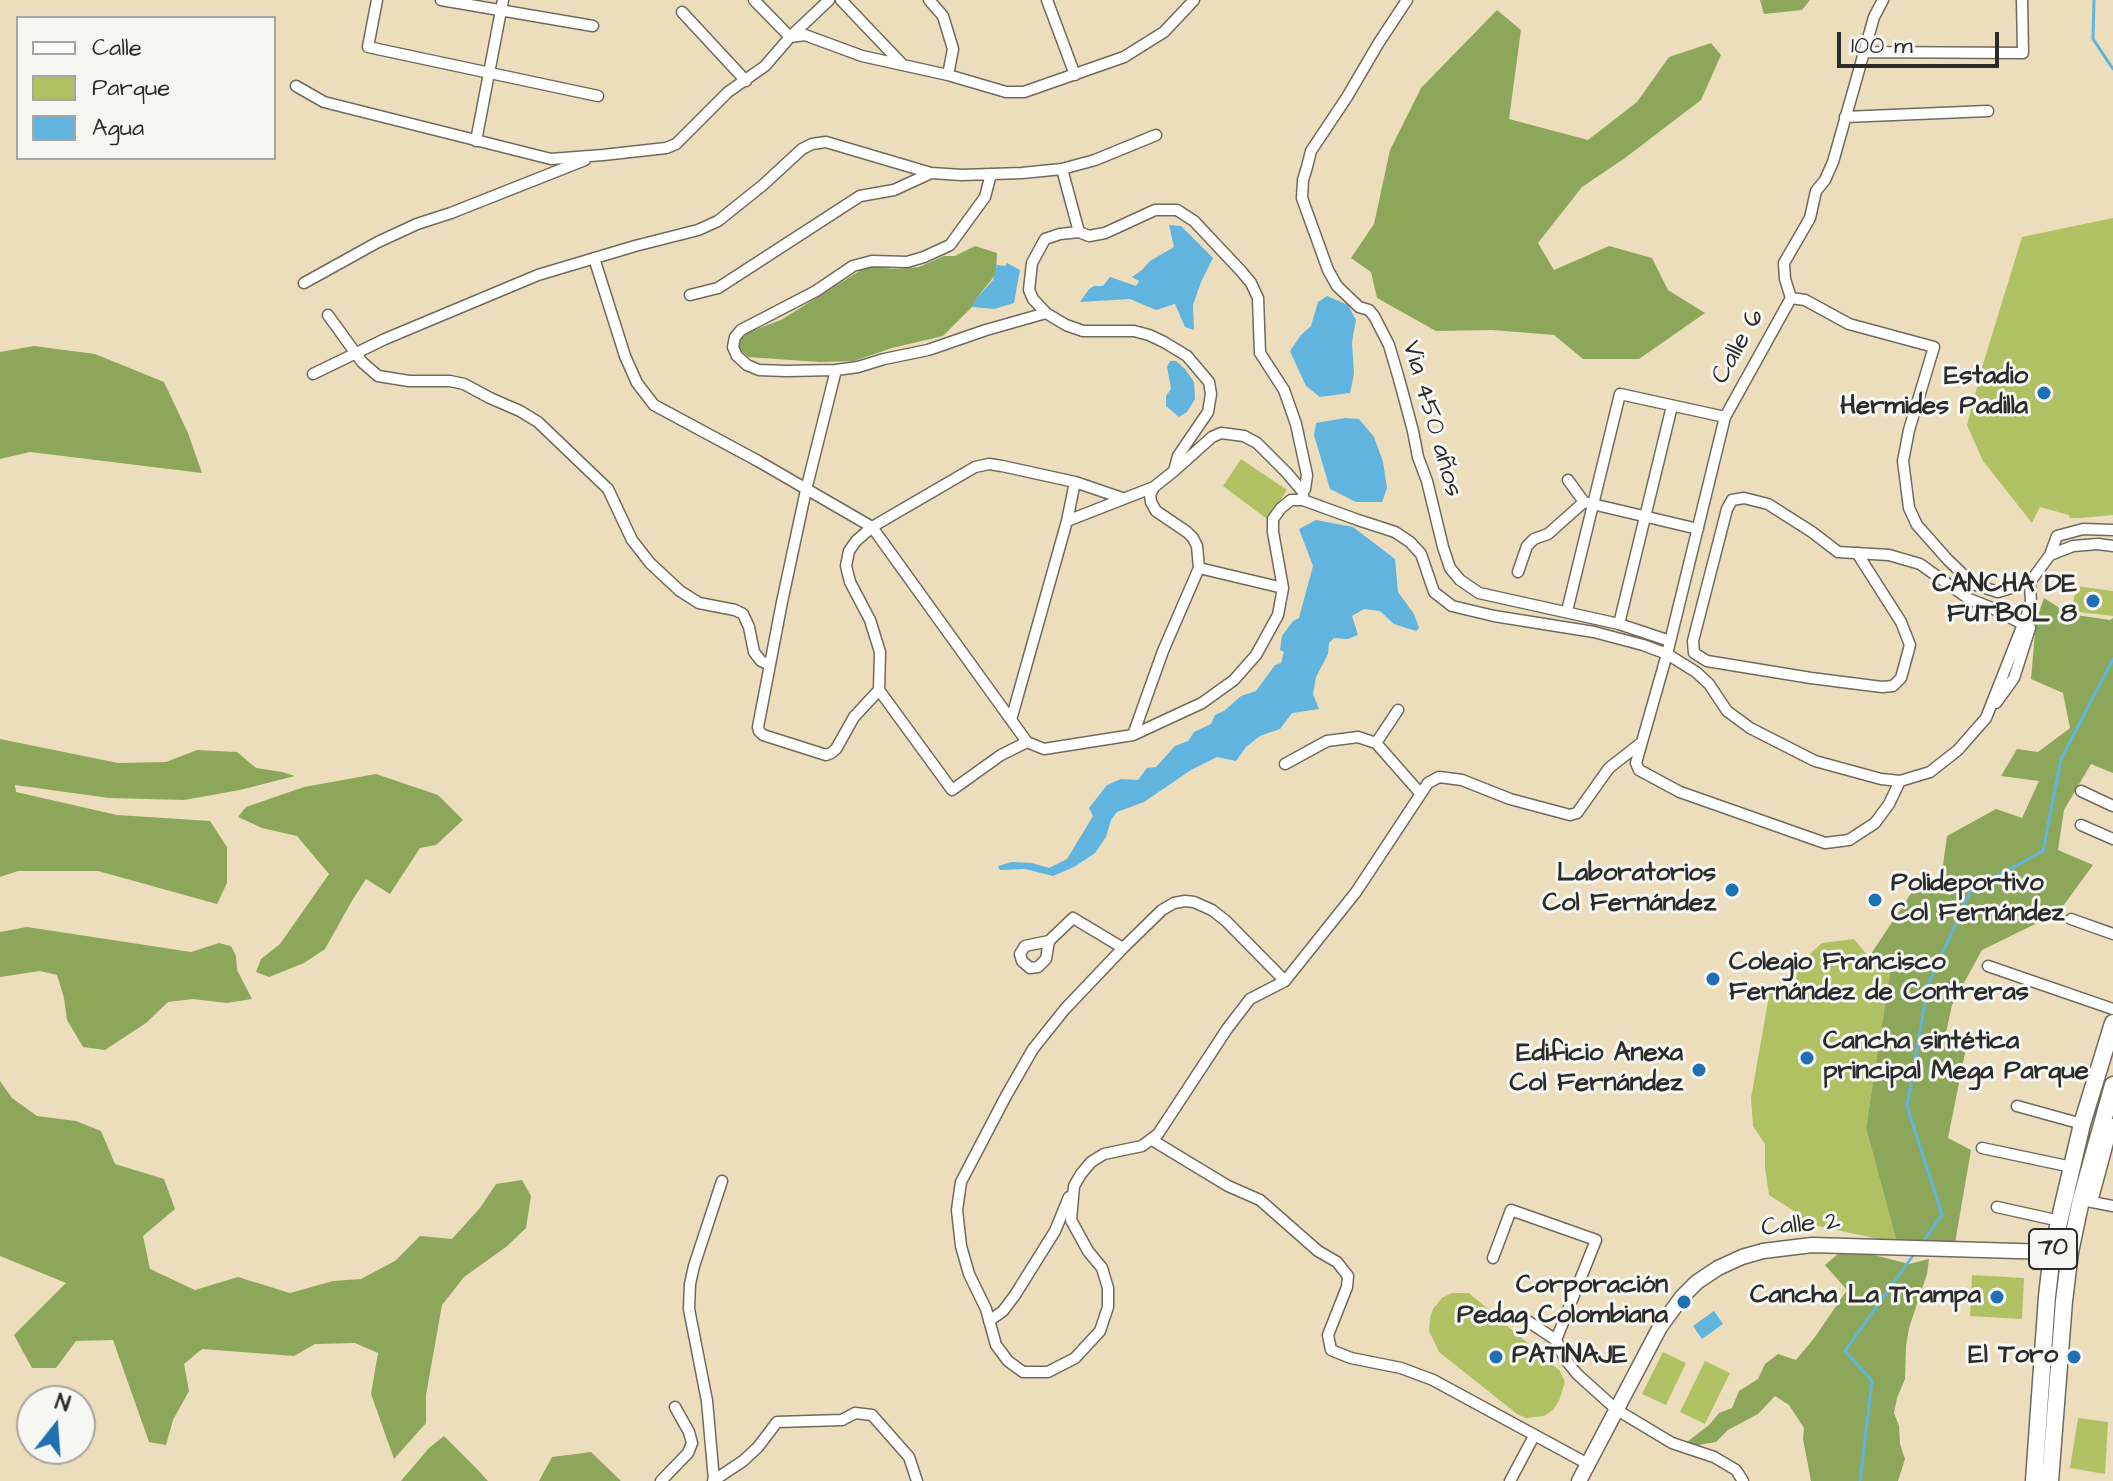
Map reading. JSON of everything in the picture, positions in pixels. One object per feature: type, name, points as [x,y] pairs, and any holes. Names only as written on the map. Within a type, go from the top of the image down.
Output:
[{"type":"main road","name":"70","points":[[2034,1481],[2052,1252],[2082,1124],[2113,1023]]},
{"type":"main road","name":"70","points":[[2050,1481],[2070,1252],[2086,1201],[2113,1085]]},
{"type":"street","points":[[377,0],[368,47],[598,96]]},
{"type":"street","points":[[441,0],[502,6],[593,26]]},
{"type":"street","points":[[754,0],[790,37]]},
{"type":"street","points":[[296,86],[324,102],[551,159],[666,148],[676,144],[728,92],[765,66],[829,0]]},
{"type":"street","points":[[841,0],[903,64]]},
{"type":"street","points":[[929,0],[943,16],[953,49],[948,75]]},
{"type":"street","points":[[1047,0],[1075,75]]},
{"type":"street","points":[[790,37],[805,35],[862,56],[948,75],[1006,92],[1024,92],[1124,57],[1164,32],[1194,0]]},
{"type":"street","name":"Via 450 años","points":[[1407,0],[1311,151],[1303,180],[1302,198],[1328,270],[1337,286],[1359,307],[1369,310],[1389,345],[1450,568],[1469,587],[1490,596],[1567,611]]},
{"type":"street","points":[[1883,0],[1874,17],[1833,162],[1816,191],[1810,218],[1784,263],[1791,298],[1805,300],[1849,324],[1934,347],[1903,461],[1909,508],[1917,525],[1973,584],[1998,592],[2030,582],[2050,555],[2057,536],[2083,529],[2113,530]]},
{"type":"street","points":[[1864,52],[2023,53],[2022,0]]},
{"type":"street","points":[[476,141],[502,6]]},
{"type":"street","points":[[682,12],[746,81]]},
{"type":"street","points":[[1845,117],[1988,111]]},
{"type":"street","points":[[313,374],[356,352],[538,275],[698,230],[718,221],[802,149],[812,144],[826,142],[931,173],[991,174],[1062,169],[1095,160],[1156,135]]},
{"type":"street","points":[[304,283],[417,224],[594,156]]},
{"type":"street","points":[[894,190],[898,181],[898,165]]},
{"type":"street","points":[[1062,169],[1079,232]]},
{"type":"street","points":[[690,295],[718,288],[860,196],[894,190],[931,173]]},
{"type":"street","points":[[991,174],[985,197],[950,245],[907,262],[872,261],[853,266],[816,291],[741,330],[735,337],[733,347],[747,365],[759,370],[836,370],[928,350],[1046,313]]},
{"type":"street","points":[[1174,471],[1178,456],[1208,412],[1209,382],[1187,356],[1149,335],[1134,331],[1083,331],[1046,313],[1029,290],[1032,263],[1045,239],[1079,232],[1089,236],[1105,233],[1149,212],[1177,210],[1194,221],[1251,283],[1258,298],[1260,353],[1284,390],[1301,442],[1307,475],[1303,496]]},
{"type":"street","points":[[594,258],[625,356],[637,383],[654,405],[872,527],[1027,742],[1044,749],[1133,735],[1202,703],[1234,680],[1256,655],[1278,615],[1283,588],[1273,519],[1291,500],[1303,496]]},
{"type":"street","name":"Calle 6","points":[[1641,743],[1667,654],[1725,417],[1791,298]]},
{"type":"street","points":[[328,315],[367,368],[378,376],[464,384],[538,422],[608,489],[632,540],[650,563],[680,591],[699,603],[743,614],[754,652],[761,661],[770,665]]},
{"type":"street","points":[[836,370],[806,490],[759,731],[763,735],[826,755],[836,749],[854,717],[879,690]]},
{"type":"street","points":[[1670,641],[1567,611],[1589,503],[1620,394],[1725,417]]},
{"type":"street","points":[[1619,624],[1672,406]]},
{"type":"street","points":[[1067,521],[1154,487],[1212,437],[1221,433],[1244,436],[1257,443],[1287,473],[1303,496],[1395,532],[1410,542],[1421,554],[1434,592],[1452,606],[1594,632],[1667,654],[1696,672],[1709,684],[1727,711],[1750,728],[1815,761],[1881,779],[1900,781],[1930,772],[1958,750],[1986,718],[2014,678],[2030,628],[1969,599],[1920,564],[1889,555],[1877,554],[1838,552],[1768,504],[1744,498],[1732,500],[1727,509],[1693,641],[1694,653],[1707,661],[1811,678],[1893,686],[1901,678],[1910,645],[1901,622],[1857,553]]},
{"type":"street","points":[[1027,742],[1001,755],[952,790],[879,690],[880,652],[876,635],[850,582],[846,566],[849,551],[872,527],[975,467],[989,464],[1075,482],[1122,498]]},
{"type":"street","points":[[1568,480],[1589,503],[1698,529]]},
{"type":"street","points":[[1011,720],[1067,521],[1075,482]]},
{"type":"street","points":[[1133,735],[1163,651],[1199,568],[1193,538],[1156,511],[1151,502],[1154,487]]},
{"type":"street","points":[[1518,572],[1527,546],[1534,539],[1548,534],[1589,503]]},
{"type":"street","points":[[2050,555],[2073,546],[2113,546]]},
{"type":"street","points":[[1871,575],[1877,554]]},
{"type":"street","points":[[1199,568],[1283,588]]},
{"type":"street","points":[[2023,623],[2031,604],[2030,582]]},
{"type":"street","points":[[1992,608],[1998,592]]},
{"type":"street","points":[[1376,743],[1398,710]]},
{"type":"street","points":[[1285,764],[1327,741],[1358,737],[1376,743],[1420,793]]},
{"type":"street","points":[[1641,743],[1637,767],[1653,778],[1680,792],[1825,843],[1849,840],[1875,823],[1900,781]]},
{"type":"street","points":[[989,1321],[1003,1311],[1042,1253],[1081,1174],[1091,1162],[1104,1154],[1142,1146],[1158,1134],[1250,999],[1285,981],[1356,892],[1428,783],[1439,777],[1451,777],[1510,799],[1574,815],[1609,768],[1641,743]]},
{"type":"street","points":[[2081,791],[2113,806]]},
{"type":"street","points":[[2081,825],[2113,839]]},
{"type":"street","points":[[1074,1186],[1071,1220],[1088,1251],[1102,1268],[1108,1288],[1108,1307],[1100,1331],[1075,1358],[1048,1372],[1023,1372],[1008,1361],[996,1345],[986,1309],[969,1274],[961,1246],[957,1210],[961,1182],[1033,1049],[1065,1009],[1123,948],[1162,910],[1174,903],[1194,902],[1212,910],[1285,981]]},
{"type":"street","points":[[1049,941],[1073,918],[1123,948]]},
{"type":"street","points":[[2071,919],[2113,934]]},
{"type":"street","points":[[1988,966],[2113,1009]]},
{"type":"street","points":[[2017,1106],[2082,1124]]},
{"type":"street","points":[[2113,1124],[2086,1201],[2113,1206]]},
{"type":"street","points":[[1152,1140],[1228,1186],[1260,1200],[1318,1251],[1337,1262],[1348,1276],[1347,1287],[1328,1335],[1331,1350],[1351,1358],[1401,1368],[1433,1380],[1588,1464]]},
{"type":"street","points":[[1982,1148],[2072,1167]]},
{"type":"street","points":[[722,1181],[694,1266],[689,1309],[706,1393],[713,1480],[743,1461],[777,1422],[842,1420],[855,1413],[872,1415],[909,1457],[917,1481]]},
{"type":"street","points":[[1997,1207],[2060,1221]]},
{"type":"street","points":[[1493,1258],[1511,1210],[1596,1240],[1556,1340]]},
{"type":"street","name":"Calle 2","points":[[1579,1481],[1660,1327],[1682,1297],[1718,1268],[1763,1251],[1812,1245],[2052,1252]]},
{"type":"street","points":[[1526,1320],[1556,1340],[1577,1374],[1617,1410],[1672,1443],[1725,1463],[1736,1470],[1743,1481]]},
{"type":"street","points":[[661,1481],[688,1453],[692,1443],[675,1407]]},
{"type":"street","points":[[1510,1481],[1534,1436]]},
{"type":"green space","points":[[1760,0],[1810,0],[1802,10],[1764,14]]},
{"type":"green space","points":[[1497,10],[1521,30],[1509,119],[1588,140],[1637,102],[1669,57],[1711,43],[1721,55],[1701,100],[1582,187],[1538,243],[1554,270],[1609,246],[1652,258],[1668,290],[1705,313],[1639,359],[1583,359],[1554,335],[1492,330],[1436,331],[1377,298],[1371,272],[1351,258],[1374,224],[1390,150],[1421,88]]},
{"type":"green space","name":"Estadio Hermides Padilla","points":[[2113,218],[2113,515],[2070,518],[2069,515],[2040,507],[2032,523],[1983,461],[1967,425],[2022,237]]},
{"type":"green space","points":[[975,246],[997,253],[996,274],[972,307],[943,336],[854,361],[748,357],[739,348],[741,339],[749,332],[781,320],[869,265],[893,269],[919,267]]},
{"type":"green space","points":[[34,346],[95,354],[164,382],[188,433],[202,473],[30,452],[0,459],[0,352]]},
{"type":"green space","points":[[1241,459],[1287,490],[1267,519],[1223,486]]},
{"type":"green space","name":"CANCHA DE FUTBOL 8","points":[[2076,586],[2113,591],[2113,616],[2072,611]]},
{"type":"green space","points":[[2044,598],[2069,614],[2113,618],[2113,773],[2091,764],[2064,810],[2058,850],[2093,865],[2058,913],[1982,950],[1952,1005],[1946,1033],[1966,1048],[1948,1138],[1971,1150],[1955,1243],[1897,1243],[1866,1128],[1890,972],[1869,957],[1914,889],[1940,887],[1947,836],[1996,809],[2022,818],[2039,781],[2001,776],[2017,749],[2038,752],[2070,728],[2063,693],[2031,679],[2036,621]]},
{"type":"green space","points":[[0,739],[118,763],[166,762],[197,750],[237,752],[256,768],[295,776],[184,800],[109,798],[15,785],[16,792],[117,815],[210,821],[227,847],[227,883],[217,904],[98,871],[18,871],[0,877]]},
{"type":"green space","points":[[376,774],[438,795],[463,820],[436,845],[420,848],[390,894],[366,879],[325,949],[304,963],[269,977],[256,972],[261,959],[280,944],[329,874],[297,836],[262,828],[238,817],[246,807],[304,787]]},
{"type":"green space","points":[[27,927],[191,952],[219,943],[231,946],[236,956],[237,970],[252,999],[227,1003],[193,999],[168,1002],[146,1023],[105,1050],[83,1047],[67,1020],[57,975],[40,971],[0,977],[0,932]]},
{"type":"green space","points":[[1854,939],[1869,957],[1890,972],[1866,1128],[1897,1243],[1799,1222],[1797,1213],[1769,1195],[1765,1144],[1753,1126],[1751,1098],[1770,990],[1822,943]]},
{"type":"green space","points":[[0,1081],[12,1098],[37,1116],[76,1121],[101,1131],[115,1164],[164,1179],[175,1209],[143,1236],[150,1269],[195,1290],[238,1277],[290,1293],[333,1281],[361,1279],[395,1261],[420,1236],[452,1239],[480,1208],[496,1184],[522,1180],[531,1196],[526,1228],[506,1247],[464,1277],[442,1305],[426,1395],[426,1423],[394,1459],[371,1394],[378,1353],[355,1343],[315,1344],[294,1356],[202,1349],[184,1364],[189,1391],[173,1420],[166,1445],[149,1442],[113,1340],[76,1341],[56,1368],[32,1368],[14,1335],[66,1283],[0,1256]]},
{"type":"green space","points":[[1838,1254],[1874,1255],[1909,1264],[1929,1259],[1909,1328],[1905,1379],[1894,1413],[1905,1459],[1898,1481],[1811,1481],[1803,1439],[1804,1428],[1789,1405],[1775,1396],[1758,1414],[1728,1430],[1716,1442],[1692,1446],[1687,1442],[1719,1413],[1732,1408],[1739,1391],[1758,1379],[1765,1364],[1778,1354],[1796,1360],[1815,1337],[1847,1290],[1825,1265]]},
{"type":"green space","name":"Cancha La Trampa","points":[[1972,1275],[2024,1278],[2022,1319],[1970,1316]]},
{"type":"green space","points":[[1452,1293],[1469,1293],[1560,1371],[1565,1382],[1553,1410],[1544,1416],[1526,1418],[1517,1414],[1439,1352],[1429,1331],[1430,1318],[1442,1298]]},
{"type":"green space","points":[[1663,1352],[1686,1363],[1666,1405],[1642,1394]]},
{"type":"green space","points":[[1705,1361],[1730,1373],[1705,1424],[1680,1412]]},
{"type":"green space","points":[[2078,1418],[2108,1422],[2105,1474],[2070,1468]]},
{"type":"green space","points":[[444,1436],[488,1481],[401,1481],[429,1448]]},
{"type":"green space","points":[[591,1452],[621,1481],[539,1481],[552,1457]]},
{"type":"water","points":[[1169,225],[1181,226],[1213,258],[1193,305],[1194,330],[1185,327],[1175,304],[1156,310],[1130,299],[1080,302],[1089,289],[1103,286],[1110,277],[1136,286],[1139,281],[1132,277],[1150,261],[1174,247]]},
{"type":"water","points":[[1007,263],[1020,270],[1014,303],[994,309],[972,307],[993,280],[997,265],[1005,266]]},
{"type":"water","points":[[1327,296],[1348,305],[1356,320],[1352,342],[1354,374],[1350,393],[1320,397],[1306,386],[1290,351],[1311,326],[1318,302]]},
{"type":"water","points":[[1170,361],[1176,361],[1194,382],[1195,399],[1187,412],[1179,417],[1166,406],[1166,396],[1171,389],[1167,367]]},
{"type":"water","points":[[1359,419],[1374,437],[1383,462],[1387,488],[1382,502],[1356,502],[1330,489],[1314,435],[1316,423]]},
{"type":"water","points":[[1316,520],[1353,527],[1395,559],[1398,592],[1414,614],[1419,628],[1416,631],[1394,624],[1380,611],[1364,609],[1352,616],[1358,635],[1348,639],[1334,638],[1329,643],[1313,694],[1319,709],[1292,713],[1280,729],[1260,736],[1246,747],[1236,761],[1217,757],[1191,770],[1144,802],[1117,812],[1095,853],[1074,867],[1053,876],[1025,869],[1000,870],[998,866],[1012,862],[1049,868],[1067,859],[1093,816],[1089,808],[1107,785],[1121,779],[1138,780],[1147,768],[1156,767],[1175,746],[1188,741],[1194,732],[1211,724],[1215,715],[1241,696],[1256,691],[1275,665],[1281,663],[1284,652],[1280,650],[1282,636],[1299,618],[1313,566],[1299,529]]},
{"type":"water","points":[[1714,1311],[1723,1324],[1702,1339],[1693,1326]]},
{"type":"waterway","points":[[2094,0],[2093,39],[2113,69]]},
{"type":"waterway","points":[[1921,1245],[1942,1214],[1907,1106],[1928,985],[1971,890],[2043,851],[2061,759],[2113,659]]},
{"type":"waterway","points":[[1860,1481],[1872,1381],[1845,1351],[1914,1254]]},
{"type":"place","name":"Estadio Hermides Padilla","points":[[2044,393]]},
{"type":"place","name":"CANCHA DE FUTBOL 8","points":[[2093,601]]},
{"type":"place","name":"Laboratorios Col Fernández","points":[[1732,890]]},
{"type":"place","name":"Polideportivo Col Fernández","points":[[1875,900]]},
{"type":"place","name":"Colegio Francisco Fernández de Contreras","points":[[1713,979]]},
{"type":"place","name":"Cancha sintética principal Mega Parque","points":[[1807,1058]]},
{"type":"place","name":"Edificio Anexa Col Fernández","points":[[1699,1070]]},
{"type":"place","name":"Cancha La Trampa","points":[[1997,1297]]},
{"type":"place","name":"Corporación Pedag Colombiana","points":[[1684,1302]]},
{"type":"place","name":"PATINAJE","points":[[1496,1357]]},
{"type":"place","name":"El Toro","points":[[2074,1357]]}]
